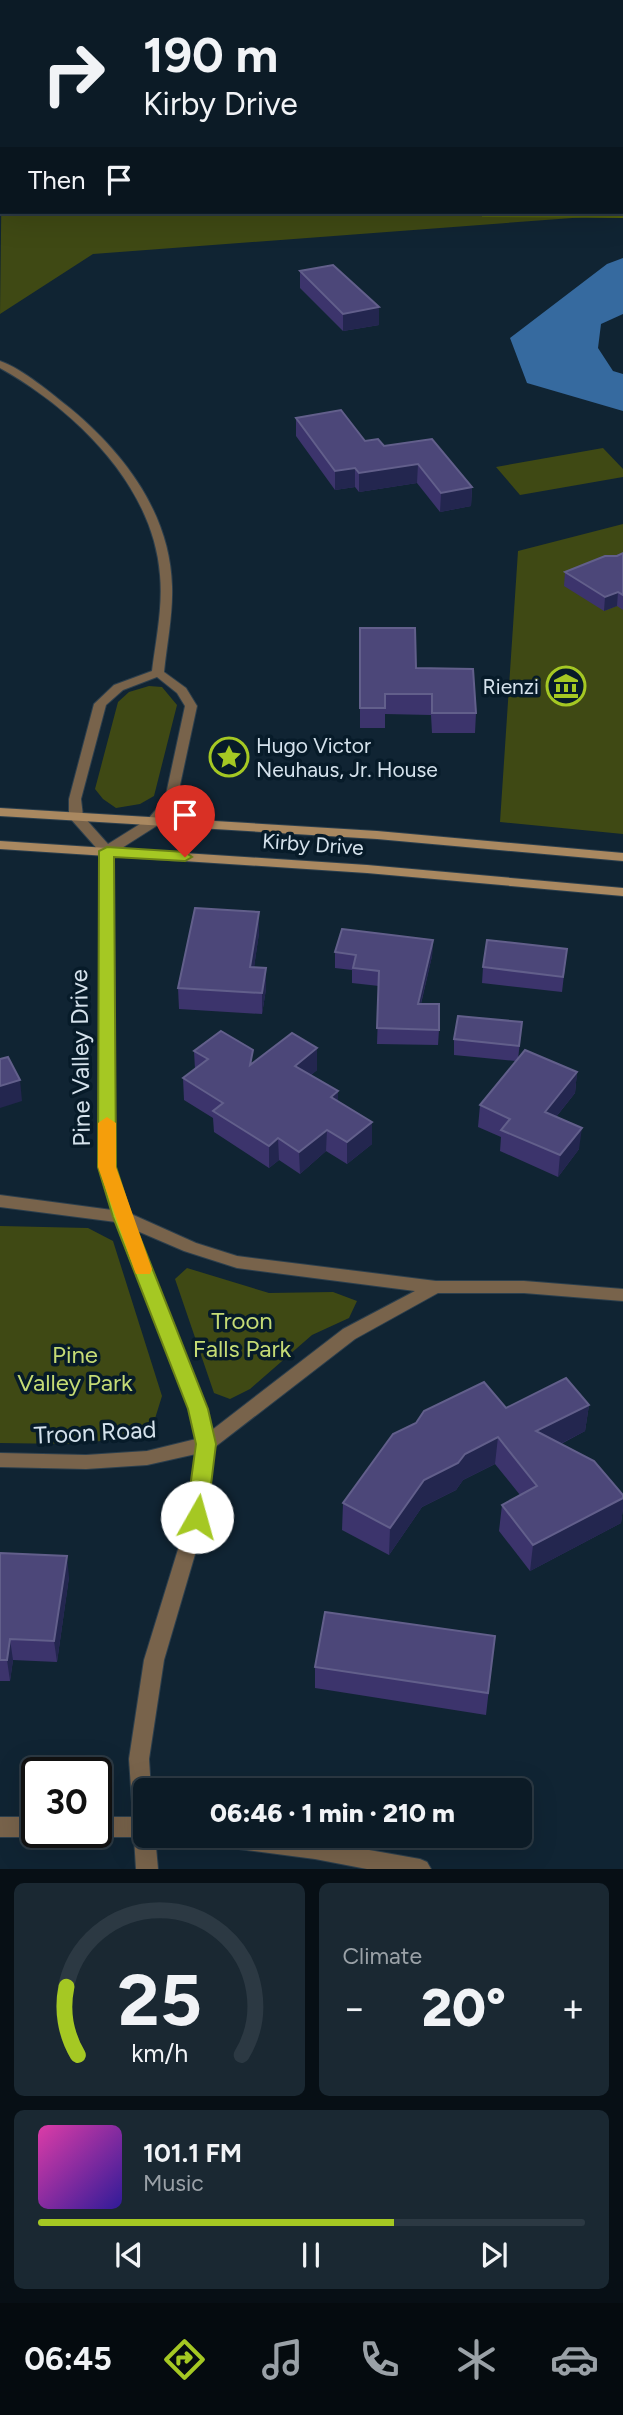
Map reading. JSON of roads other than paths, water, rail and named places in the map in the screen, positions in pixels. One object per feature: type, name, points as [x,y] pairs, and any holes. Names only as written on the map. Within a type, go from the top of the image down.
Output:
[{"type":"main road","name":"Kirby Drive","points":[[0,812],[377,835],[623,857]]},
{"type":"main road","name":"Kirby Drive","points":[[0,845],[367,869],[623,892]]},
{"type":"street","points":[[0,364],[62,405],[92,431],[120,461],[138,490],[156,530],[164,559],[167,596],[158,673]]},
{"type":"street","points":[[158,673],[177,684],[188,697],[191,706],[171,799],[153,822],[107,851],[76,817],[75,795],[100,704],[108,694],[122,686],[158,673]]},
{"type":"street","name":"Pine Valley Drive","points":[[107,851],[107,1167],[122,1217],[198,1409],[206,1444],[197,1517],[154,1660],[139,1759],[140,1778]]},
{"type":"street","name":"Troon Road","points":[[0,1201],[122,1217],[190,1247],[237,1262],[436,1287],[524,1287],[623,1295]]},
{"type":"street","name":"Troon Road","points":[[0,1460],[86,1462],[147,1458],[206,1444],[315,1357],[349,1334],[436,1287]]},
{"type":"street","points":[[112,1826],[133,1826]]},
{"type":"street","points":[[0,1827],[21,1827]]},
{"type":"street","name":"Pine Valley Drive","points":[[146,1848],[147,1869]]},
{"type":"street","points":[[307,1848],[420,1869]]},
{"type":"water","points":[[623,258],[623,314],[601,324],[598,348],[613,371],[623,374],[623,411],[527,383],[510,338],[607,264]]},
{"type":"place","name":"Rienzi","points":[[566,686]]},
{"type":"place","name":"Hugo Victor Neuhaus, Jr. House","points":[[229,757]]},
{"type":"park label","name":"Troon Falls Park","points":[[242,1334]]},
{"type":"park label","name":"Pine Valley Park","points":[[75,1368]]}]
